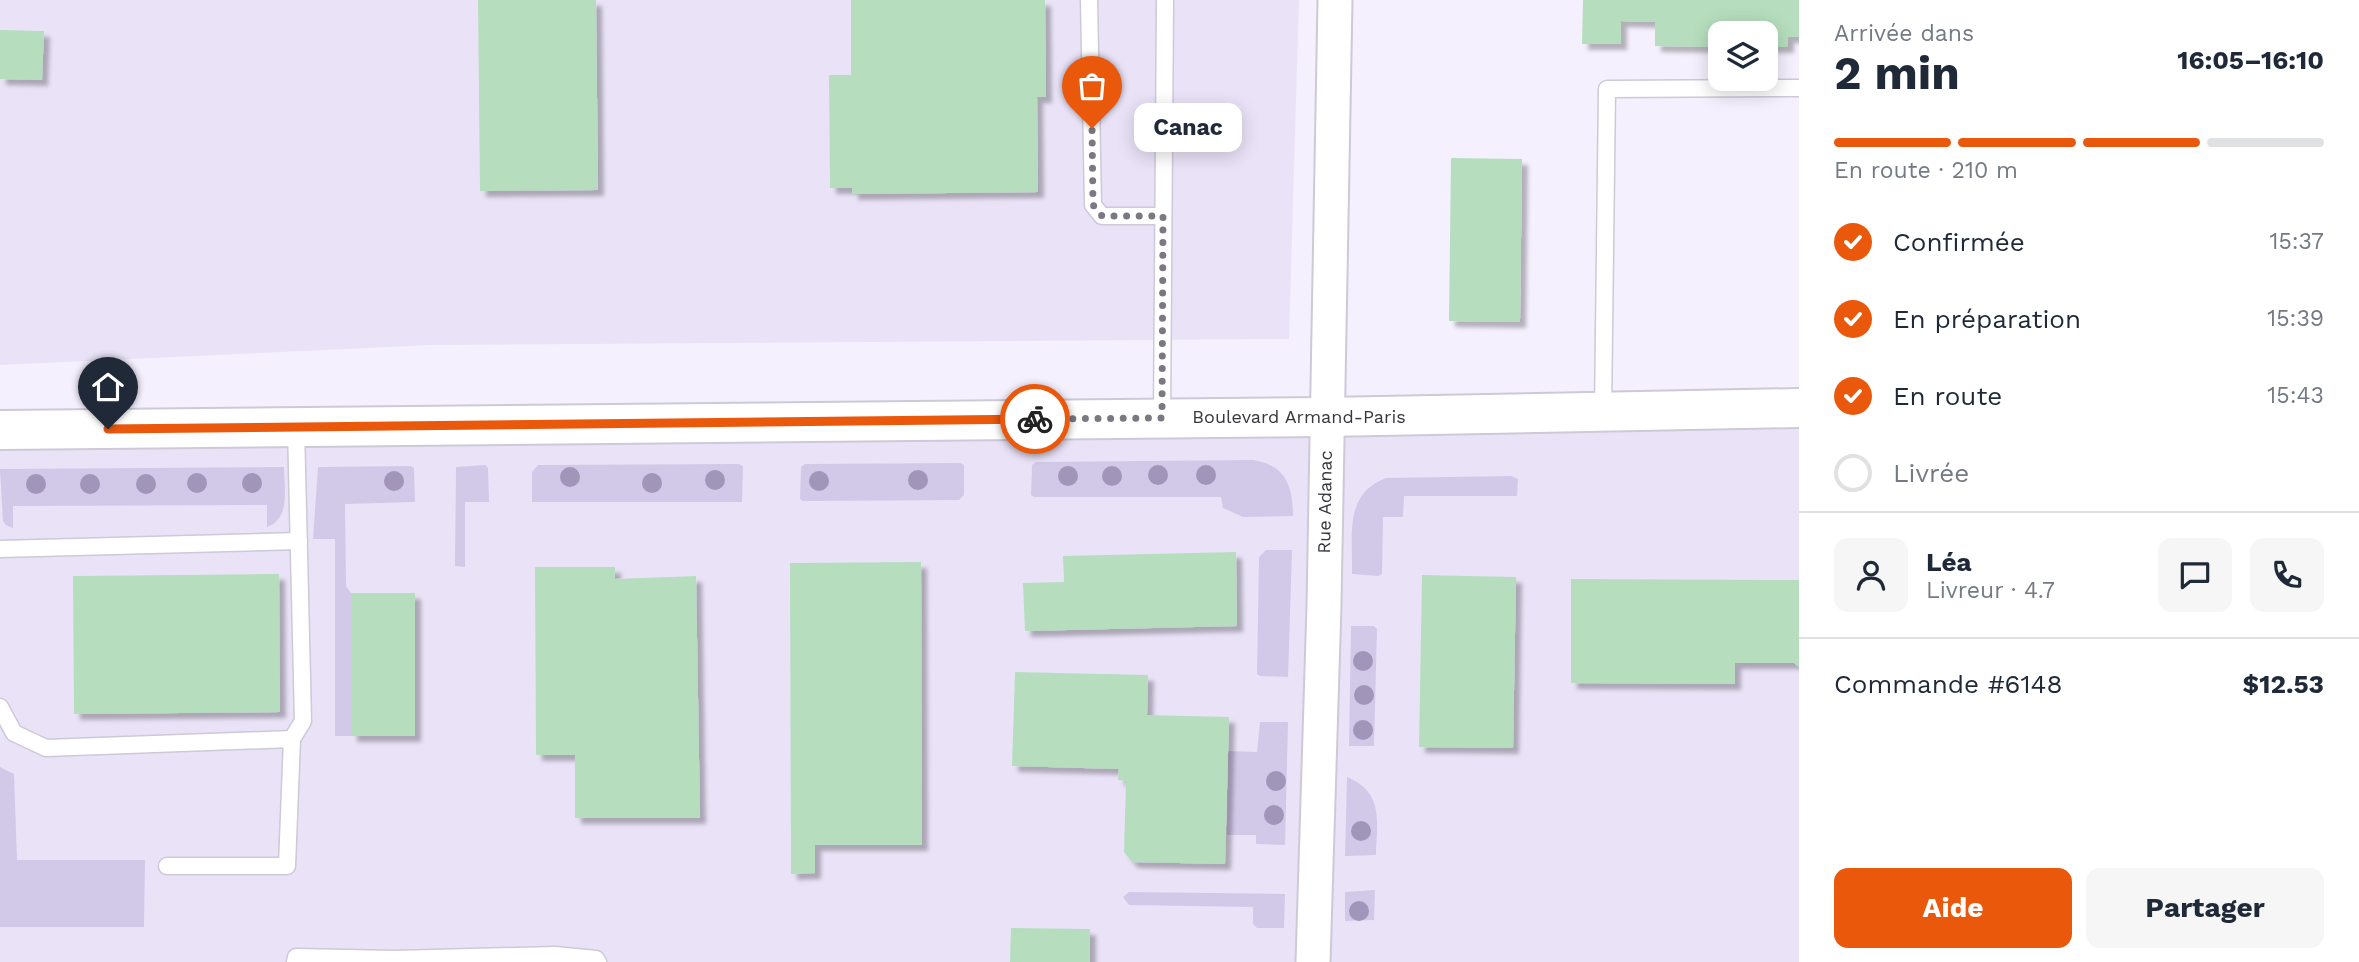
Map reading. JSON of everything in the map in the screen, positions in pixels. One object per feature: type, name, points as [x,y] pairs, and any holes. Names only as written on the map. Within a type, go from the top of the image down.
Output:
[{"type":"street","name":"Rue Adanac","points":[[1313,962],[1324,604],[1335,0]]},
{"type":"street","name":"Boulevard Armand-Paris","points":[[0,430],[1326,417],[1799,408]]},
{"type":"lane","points":[[1089,0],[1093,205],[1102,216],[1163,216]]},
{"type":"lane","points":[[1162,418],[1165,0]]},
{"type":"lane","points":[[1603,412],[1608,89],[1799,88]]},
{"type":"lane","points":[[167,866],[287,866],[292,738],[303,721],[296,426]]},
{"type":"lane","points":[[0,550],[299,541]]},
{"type":"lane","points":[[0,707],[14,733],[46,748],[292,738]]},
{"type":"lane","points":[[295,962],[296,957],[485,959],[555,955],[598,962]]},
{"type":"shaded area","points":[[0,0],[1299,0],[1289,339],[433,345],[0,365]]},
{"type":"shaded area","points":[[1799,408],[1799,962],[0,962],[0,430]]},
{"type":"shaded area","points":[[1253,460],[1273,466],[1285,478],[1291,495],[1293,516],[1243,517],[1223,508],[1221,497],[1031,495],[1032,465],[1036,462]]},
{"type":"shaded area","points":[[805,464],[964,465],[964,495],[959,500],[800,499],[801,467]]},
{"type":"shaded area","points":[[485,465],[488,468],[489,502],[465,502],[465,567],[455,566],[456,467]]},
{"type":"shaded area","points":[[538,465],[743,466],[742,502],[532,502],[532,472]]},
{"type":"shaded area","points":[[284,467],[283,510],[275,523],[267,527],[267,505],[13,506],[13,528],[3,521],[0,469]]},
{"type":"shaded area","points":[[318,467],[414,468],[415,502],[345,504],[346,586],[351,593],[351,736],[335,736],[335,539],[313,539]]},
{"type":"shaded area","points":[[1511,476],[1518,479],[1517,496],[1404,496],[1403,517],[1383,517],[1382,574],[1352,574],[1353,518],[1363,495],[1372,485],[1386,478]]},
{"type":"shaded area","points":[[1266,550],[1292,550],[1288,677],[1257,674],[1259,557]]},
{"type":"shaded area","points":[[1351,626],[1374,626],[1377,629],[1374,746],[1349,746]]},
{"type":"shaded area","points":[[1260,722],[1288,722],[1285,845],[1256,844],[1256,835],[1227,835],[1228,751],[1257,752]]},
{"type":"shaded area","points":[[0,767],[14,774],[17,860],[145,860],[144,927],[0,927]]},
{"type":"shaded area","points":[[1347,777],[1359,783],[1373,800],[1377,820],[1376,855],[1345,856]]},
{"type":"shaded area","points":[[1375,890],[1374,920],[1345,921],[1345,892]]},
{"type":"shaded area","points":[[1129,892],[1285,894],[1284,928],[1257,928],[1253,924],[1253,907],[1129,905],[1123,897]]},
{"type":"building","points":[[478,0],[596,0],[598,190],[480,191]]},
{"type":"building","points":[[851,0],[1045,0],[1046,97],[1037,97],[1038,192],[852,194],[852,188],[830,188],[829,75],[851,75]]},
{"type":"building","points":[[1583,0],[1799,0],[1799,37],[1788,37],[1788,47],[1778,47],[1778,21],[1708,21],[1708,47],[1655,46],[1655,22],[1621,21],[1621,44],[1582,44]]},
{"type":"building","points":[[0,30],[44,31],[42,80],[0,79]]},
{"type":"building","points":[[1451,158],[1522,159],[1520,322],[1449,321]]},
{"type":"building","points":[[1236,552],[1237,626],[1025,631],[1023,583],[1064,582],[1063,556]]},
{"type":"building","points":[[921,562],[922,845],[815,845],[815,873],[791,874],[790,563]]},
{"type":"building","points":[[535,567],[615,567],[615,579],[696,576],[700,818],[575,818],[575,755],[536,755]]},
{"type":"building","points":[[279,574],[280,712],[74,714],[73,576]]},
{"type":"building","points":[[1422,575],[1516,577],[1513,748],[1419,747]]},
{"type":"building","points":[[1571,579],[1799,580],[1799,667],[1794,663],[1735,663],[1735,684],[1571,683]]},
{"type":"building","points":[[351,593],[415,593],[415,736],[351,736]]},
{"type":"building","points":[[1015,672],[1148,675],[1147,715],[1229,717],[1225,864],[1132,862],[1124,852],[1126,781],[1118,780],[1119,769],[1012,766]]},
{"type":"building","points":[[1011,928],[1090,929],[1090,962],[1010,962]]},
{"type":"way so far","points":[[1035,419],[1162,418],[1163,216],[1102,216],[1093,205],[1092,128]]},
{"type":"place","name":"Canac","points":[[1092,128]]},
{"type":"route","points":[[108,429],[1035,419]]}]
